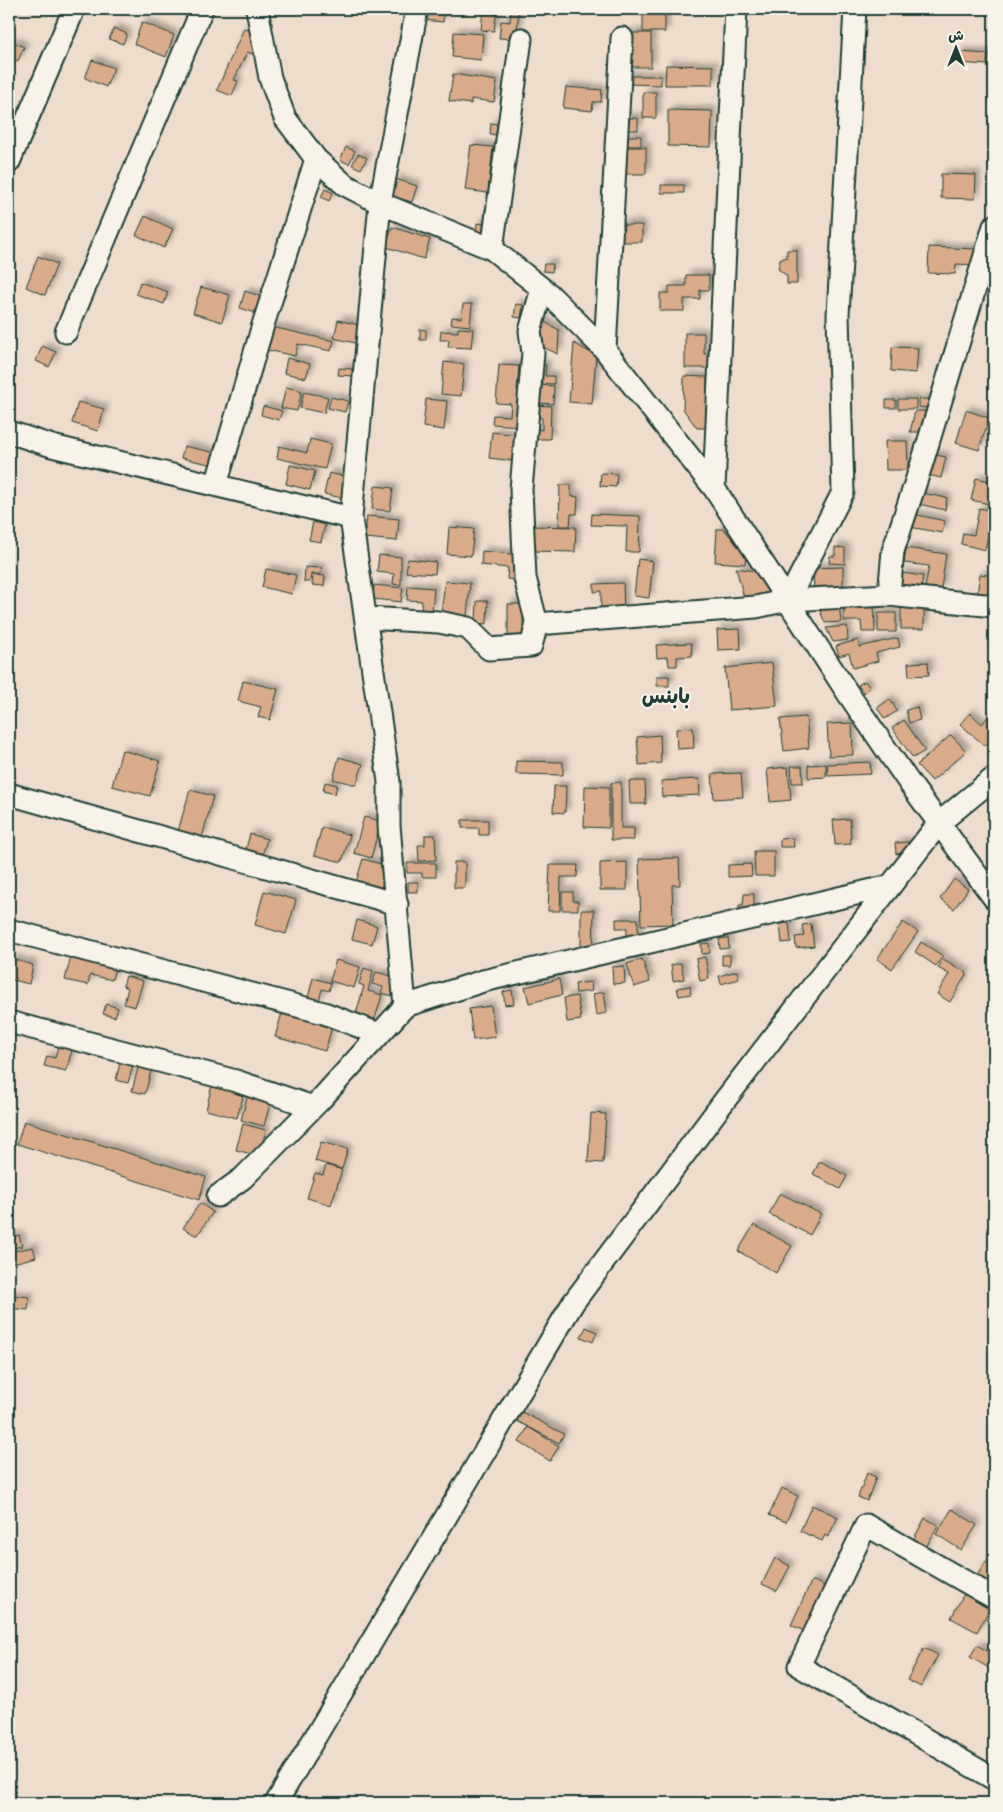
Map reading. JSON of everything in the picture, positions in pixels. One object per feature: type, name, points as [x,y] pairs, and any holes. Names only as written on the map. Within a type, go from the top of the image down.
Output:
[{"type":"street","points":[[9,162],[74,9]]},
{"type":"street","points":[[66,332],[202,9]]},
{"type":"street","points":[[257,9],[270,78],[285,118],[316,159],[345,185],[380,203],[492,249],[542,289],[606,350],[714,488],[849,695],[994,898]]},
{"type":"street","points":[[405,1006],[397,904],[388,826],[388,782],[351,518],[380,203],[417,9]]},
{"type":"street","points":[[714,488],[736,9]]},
{"type":"street","points":[[788,600],[843,492],[838,315],[855,9]]},
{"type":"street","points":[[606,350],[622,38]]},
{"type":"street","points":[[492,249],[521,39]]},
{"type":"street","points":[[216,485],[263,325],[316,159]]},
{"type":"street","points":[[889,595],[893,551],[922,463],[994,226]]},
{"type":"street","points":[[366,618],[439,622],[468,628],[489,649],[530,646],[537,624],[525,578],[521,489],[533,353],[530,331],[542,289]]},
{"type":"street","points":[[9,432],[52,446],[351,518]]},
{"type":"street","points":[[537,624],[756,607],[788,600],[889,595],[994,606]]},
{"type":"street","points":[[276,1803],[573,1303],[724,1100],[939,823],[994,778]]},
{"type":"street","points":[[9,794],[397,904]]},
{"type":"street","points":[[218,1196],[243,1178],[313,1107],[405,1006],[483,981],[890,886]]},
{"type":"street","points":[[9,930],[324,1013],[379,1034]]},
{"type":"street","points":[[9,1022],[236,1081],[313,1107]]},
{"type":"street","points":[[994,1598],[866,1525],[800,1666],[994,1780]]},
{"type":"building","points":[[423,9],[444,10],[443,22],[422,20]]},
{"type":"building","points":[[483,9],[497,9],[494,31],[481,30]]},
{"type":"building","points":[[511,9],[519,9],[516,39],[499,38],[501,21],[510,22]]},
{"type":"building","points":[[625,9],[656,9],[656,12],[625,11]]},
{"type":"building","points":[[643,13],[665,13],[665,32],[643,32]]},
{"type":"building","points":[[142,22],[174,35],[166,57],[134,44]]},
{"type":"building","points":[[114,28],[127,34],[123,44],[109,39]]},
{"type":"building","points":[[244,28],[251,31],[256,52],[255,55],[247,52],[234,80],[238,81],[232,96],[217,90]]},
{"type":"building","points":[[454,32],[483,34],[481,60],[452,57]]},
{"type":"building","points":[[627,33],[651,33],[651,67],[627,67]]},
{"type":"building","points":[[11,41],[24,47],[18,61],[9,57]]},
{"type":"building","points":[[959,52],[988,54],[987,65],[959,63]]},
{"type":"building","points":[[92,60],[114,68],[106,87],[85,78]]},
{"type":"building","points":[[666,65],[713,66],[713,85],[665,85]]},
{"type":"building","points":[[453,74],[497,81],[494,102],[471,99],[471,104],[449,101]]},
{"type":"building","points":[[626,76],[661,76],[661,85],[626,84]]},
{"type":"building","points":[[566,87],[602,90],[601,102],[593,102],[592,111],[563,108]]},
{"type":"building","points":[[643,92],[656,92],[656,118],[643,118]]},
{"type":"building","points":[[668,110],[712,111],[711,147],[668,146]]},
{"type":"building","points":[[623,118],[638,118],[638,130],[623,130]]},
{"type":"building","points":[[491,123],[497,124],[496,135],[490,134]]},
{"type":"building","points":[[624,136],[641,136],[641,146],[624,146]]},
{"type":"building","points":[[471,145],[493,147],[488,193],[465,190]]},
{"type":"building","points":[[346,147],[355,151],[349,164],[340,160]]},
{"type":"building","points":[[624,147],[646,147],[646,174],[624,174]]},
{"type":"building","points":[[358,154],[367,158],[361,169],[352,165]]},
{"type":"building","points":[[941,174],[976,175],[975,199],[941,198]]},
{"type":"building","points":[[396,179],[417,186],[412,202],[391,196]]},
{"type":"building","points":[[661,185],[684,185],[684,193],[661,193]]},
{"type":"building","points":[[325,189],[333,193],[329,201],[321,197]]},
{"type":"building","points":[[485,209],[492,210],[490,233],[476,232],[477,223],[484,224]]},
{"type":"building","points":[[145,216],[173,229],[164,248],[136,235]]},
{"type":"building","points":[[620,225],[642,225],[642,242],[620,242]]},
{"type":"building","points":[[392,227],[430,239],[424,259],[386,247]]},
{"type":"building","points":[[929,247],[977,249],[977,265],[956,264],[955,274],[928,273]]},
{"type":"building","points":[[787,250],[797,250],[797,284],[787,284],[787,276],[778,269],[780,260],[787,257]]},
{"type":"building","points":[[38,256],[57,264],[45,295],[26,287]]},
{"type":"building","points":[[544,264],[553,264],[552,272],[543,271]]},
{"type":"building","points":[[686,275],[709,275],[709,290],[700,290],[700,299],[684,299],[684,311],[660,311],[660,293],[669,293],[669,286],[686,286]]},
{"type":"building","points":[[140,282],[168,292],[164,304],[136,294]]},
{"type":"building","points":[[201,287],[230,295],[222,322],[193,313]]},
{"type":"building","points":[[245,291],[263,297],[259,314],[240,308]]},
{"type":"building","points":[[463,304],[472,304],[470,326],[451,324],[452,317],[461,318]]},
{"type":"building","points":[[516,304],[523,305],[521,318],[514,317]]},
{"type":"building","points":[[539,319],[559,330],[558,354],[538,345]]},
{"type":"building","points":[[338,320],[359,325],[355,343],[334,338]]},
{"type":"building","points":[[272,327],[334,341],[331,351],[298,344],[295,356],[267,350]]},
{"type":"building","points":[[458,328],[473,329],[471,348],[448,347],[449,340],[440,340],[441,331],[458,332]]},
{"type":"building","points":[[420,329],[426,330],[426,340],[420,340]]},
{"type":"building","points":[[685,333],[704,333],[704,354],[712,354],[712,368],[685,368]]},
{"type":"building","points":[[574,343],[596,356],[592,404],[569,402]]},
{"type":"building","points":[[42,346],[56,352],[49,367],[36,361]]},
{"type":"building","points":[[892,347],[918,348],[916,373],[891,371]]},
{"type":"building","points":[[287,358],[310,364],[306,378],[284,373]]},
{"type":"building","points":[[444,362],[464,364],[461,396],[441,394]]},
{"type":"building","points":[[537,364],[546,365],[545,376],[554,376],[554,384],[536,383]]},
{"type":"building","points":[[499,365],[519,366],[517,390],[525,390],[522,426],[492,424],[493,415],[510,416],[511,404],[496,403]]},
{"type":"building","points":[[339,368],[352,369],[352,376],[338,375]]},
{"type":"building","points":[[994,369],[994,391],[988,389]]},
{"type":"building","points":[[684,376],[707,377],[706,428],[697,428],[683,409]]},
{"type":"building","points":[[537,385],[554,386],[553,404],[536,403]]},
{"type":"building","points":[[286,387],[302,391],[297,411],[281,408]]},
{"type":"building","points":[[304,392],[328,397],[324,413],[300,408]]},
{"type":"building","points":[[331,397],[348,401],[345,412],[328,408]]},
{"type":"building","points":[[426,399],[447,401],[444,430],[423,427]]},
{"type":"building","points":[[898,399],[916,399],[916,409],[898,409]]},
{"type":"building","points":[[919,399],[929,399],[929,408],[919,407]]},
{"type":"building","points":[[886,400],[896,400],[896,408],[886,408]]},
{"type":"building","points":[[78,402],[104,409],[98,431],[72,423]]},
{"type":"building","points":[[534,405],[551,406],[550,439],[532,439],[533,429],[542,430],[542,418],[534,417]]},
{"type":"building","points":[[263,406],[282,411],[279,420],[261,415]]},
{"type":"building","points":[[966,410],[989,418],[979,450],[956,443]]},
{"type":"building","points":[[915,411],[930,411],[924,432],[910,432]]},
{"type":"building","points":[[492,432],[517,435],[514,461],[489,458]]},
{"type":"building","points":[[310,439],[331,444],[325,469],[277,458],[279,446],[307,453]]},
{"type":"building","points":[[885,441],[907,441],[908,470],[886,470]]},
{"type":"building","points":[[184,446],[216,453],[214,465],[181,458]]},
{"type":"building","points":[[932,454],[946,457],[941,478],[927,475]]},
{"type":"building","points":[[290,465],[315,471],[310,490],[286,484]]},
{"type":"building","points":[[329,473],[347,477],[342,498],[324,494]]},
{"type":"building","points":[[601,473],[617,474],[616,487],[600,486]]},
{"type":"building","points":[[976,478],[994,482],[994,505],[971,500]]},
{"type":"building","points":[[560,485],[571,485],[571,496],[578,497],[577,514],[571,514],[570,526],[559,526]]},
{"type":"building","points":[[375,486],[393,488],[390,511],[372,509]]},
{"type":"building","points":[[917,492],[947,498],[945,510],[914,503]]},
{"type":"building","points":[[979,508],[993,511],[985,550],[961,544],[963,533],[974,535]]},
{"type":"building","points":[[592,514],[640,516],[639,552],[626,552],[627,526],[591,525]]},
{"type":"building","points":[[913,514],[945,521],[942,533],[910,527]]},
{"type":"building","points":[[367,516],[399,519],[397,541],[365,538]]},
{"type":"building","points":[[313,522],[325,525],[321,542],[309,540]]},
{"type":"building","points":[[532,526],[576,527],[575,552],[532,551]]},
{"type":"building","points":[[449,527],[474,529],[471,556],[447,554]]},
{"type":"building","points":[[717,529],[724,529],[746,556],[745,564],[715,562]]},
{"type":"building","points":[[835,547],[845,548],[845,564],[829,563],[830,556],[835,556]]},
{"type":"building","points":[[906,548],[946,554],[941,589],[925,587],[929,566],[904,563]]},
{"type":"building","points":[[482,551],[520,555],[517,580],[507,579],[508,568],[481,565]]},
{"type":"building","points":[[379,555],[401,557],[401,585],[393,584],[394,574],[377,572]]},
{"type":"building","points":[[408,559],[436,562],[435,574],[406,572]]},
{"type":"building","points":[[638,559],[653,561],[649,598],[634,596]]},
{"type":"building","points":[[305,567],[322,568],[321,574],[311,574],[310,582],[304,582]]},
{"type":"building","points":[[843,567],[843,590],[814,591],[813,568]]},
{"type":"building","points":[[736,568],[755,571],[775,597],[746,605]]},
{"type":"building","points":[[266,569],[296,575],[292,594],[262,587]]},
{"type":"building","points":[[902,573],[923,576],[921,589],[900,587]]},
{"type":"building","points":[[980,574],[994,576],[994,598],[977,595]]},
{"type":"building","points":[[313,575],[325,576],[324,586],[312,585]]},
{"type":"building","points":[[445,581],[470,583],[467,617],[441,614]]},
{"type":"building","points":[[623,583],[624,613],[601,614],[601,591],[594,592],[594,584]]},
{"type":"building","points":[[374,585],[403,588],[401,602],[373,599]]},
{"type":"building","points":[[408,586],[434,588],[432,611],[421,610],[422,601],[407,600]]},
{"type":"building","points":[[477,601],[488,601],[487,624],[476,623]]},
{"type":"building","points":[[901,602],[924,602],[924,629],[901,629]]},
{"type":"building","points":[[508,604],[523,604],[523,639],[508,638]]},
{"type":"building","points":[[839,605],[841,622],[825,623],[818,606]]},
{"type":"building","points":[[874,605],[875,632],[862,632],[861,621],[844,621],[844,606]]},
{"type":"building","points":[[878,613],[896,613],[896,632],[878,632]]},
{"type":"building","points":[[847,626],[848,640],[833,642],[826,628]]},
{"type":"building","points":[[740,629],[741,649],[718,650],[717,630]]},
{"type":"building","points":[[898,638],[900,647],[876,653],[878,661],[853,668],[849,653],[839,656],[836,646],[858,640],[859,647]]},
{"type":"building","points":[[691,643],[692,656],[677,657],[677,666],[669,666],[668,657],[657,658],[656,645]]},
{"type":"building","points":[[928,662],[929,675],[909,676],[908,663]]},
{"type":"building","points":[[772,663],[777,706],[729,710],[725,668]]},
{"type":"building","points":[[657,676],[669,676],[669,686],[657,686]]},
{"type":"building","points":[[243,681],[278,689],[270,720],[258,717],[261,707],[238,701]]},
{"type":"building","points":[[865,681],[870,688],[864,693],[858,685]]},
{"type":"building","points":[[890,699],[897,711],[885,719],[877,708]]},
{"type":"building","points":[[917,707],[920,720],[909,723],[906,710]]},
{"type":"building","points":[[970,713],[982,724],[989,716],[994,721],[994,736],[985,746],[960,724]]},
{"type":"building","points":[[806,717],[809,748],[784,751],[780,719]]},
{"type":"building","points":[[904,720],[925,751],[913,758],[892,728]]},
{"type":"building","points":[[852,723],[853,755],[829,756],[827,724]]},
{"type":"building","points":[[693,728],[694,748],[677,749],[676,729]]},
{"type":"building","points":[[660,735],[661,763],[639,765],[637,737]]},
{"type":"building","points":[[951,735],[966,751],[932,781],[917,765]]},
{"type":"building","points":[[122,750],[160,761],[150,796],[112,786]]},
{"type":"building","points":[[339,757],[363,764],[356,785],[333,779]]},
{"type":"building","points":[[516,761],[563,762],[563,775],[516,774]]},
{"type":"building","points":[[870,762],[871,774],[828,776],[827,764]]},
{"type":"building","points":[[826,764],[826,777],[808,778],[808,765]]},
{"type":"building","points":[[791,766],[802,766],[803,783],[792,783]]},
{"type":"building","points":[[788,767],[791,800],[770,802],[767,769]]},
{"type":"building","points":[[741,773],[743,797],[714,799],[712,774]]},
{"type":"building","points":[[699,779],[700,795],[662,797],[661,781]]},
{"type":"building","points":[[629,781],[645,781],[646,804],[630,804]]},
{"type":"building","points":[[325,782],[337,785],[335,794],[323,791]]},
{"type":"building","points":[[621,782],[621,828],[634,828],[634,840],[611,840],[611,783]]},
{"type":"building","points":[[554,786],[566,786],[565,813],[553,812]]},
{"type":"building","points":[[585,786],[609,787],[609,828],[584,827]]},
{"type":"building","points":[[190,790],[213,796],[202,838],[178,831]]},
{"type":"building","points":[[364,817],[381,821],[371,858],[354,853]]},
{"type":"building","points":[[850,819],[851,844],[835,845],[833,820]]},
{"type":"building","points":[[462,820],[488,820],[488,835],[479,835],[479,828],[462,828]]},
{"type":"building","points":[[322,827],[350,835],[342,862],[314,855]]},
{"type":"building","points":[[250,834],[267,839],[261,860],[244,856]]},
{"type":"building","points":[[425,835],[435,835],[436,860],[419,861],[418,845],[425,845]]},
{"type":"building","points":[[793,838],[794,847],[780,847],[780,839]]},
{"type":"building","points":[[909,842],[910,852],[896,854],[895,843]]},
{"type":"building","points":[[754,851],[774,851],[774,876],[755,876]]},
{"type":"building","points":[[679,858],[680,885],[672,885],[673,924],[641,925],[639,859]]},
{"type":"building","points":[[363,859],[388,866],[381,889],[356,882]]},
{"type":"building","points":[[454,862],[465,862],[465,888],[454,888]]},
{"type":"building","points":[[627,862],[627,890],[600,890],[600,863]]},
{"type":"building","points":[[407,863],[436,863],[436,877],[422,877],[422,873],[407,873]]},
{"type":"building","points":[[751,864],[752,876],[728,877],[728,865]]},
{"type":"building","points":[[550,865],[578,865],[577,877],[561,877],[560,911],[548,911]]},
{"type":"building","points":[[954,879],[968,889],[954,909],[940,899]]},
{"type":"building","points":[[408,882],[418,882],[418,892],[408,892]]},
{"type":"building","points":[[264,891],[296,900],[286,934],[255,925]]},
{"type":"building","points":[[562,892],[573,892],[573,901],[578,901],[578,910],[562,910]]},
{"type":"building","points":[[744,894],[754,894],[754,917],[739,916],[739,905],[743,905]]},
{"type":"building","points":[[581,910],[594,910],[593,953],[581,953]]},
{"type":"building","points":[[616,919],[638,919],[638,943],[627,943],[627,928],[616,928]]},
{"type":"building","points":[[357,920],[377,926],[372,944],[352,939]]},
{"type":"building","points":[[903,922],[918,932],[892,969],[877,959]]},
{"type":"building","points":[[789,923],[791,942],[782,943],[780,924]]},
{"type":"building","points":[[811,924],[814,946],[796,948],[795,937],[804,936],[802,925]]},
{"type":"building","points":[[728,938],[729,948],[720,949],[719,939]]},
{"type":"building","points":[[921,942],[943,956],[936,966],[915,952]]},
{"type":"building","points":[[709,943],[710,953],[702,954],[701,944]]},
{"type":"building","points":[[722,955],[730,955],[730,965],[722,965]]},
{"type":"building","points":[[71,956],[115,967],[112,980],[90,975],[88,985],[65,980]]},
{"type":"building","points":[[705,957],[709,979],[700,981],[696,959]]},
{"type":"building","points":[[12,959],[33,965],[29,984],[9,979]]},
{"type":"building","points":[[642,959],[650,982],[634,987],[627,964]]},
{"type":"building","points":[[943,959],[967,973],[950,1002],[937,994],[949,974],[938,968]]},
{"type":"building","points":[[336,960],[360,967],[354,988],[330,981]]},
{"type":"building","points":[[681,963],[684,979],[673,981],[671,965]]},
{"type":"building","points":[[624,966],[625,983],[613,984],[612,967]]},
{"type":"building","points":[[364,968],[373,971],[368,991],[382,995],[375,1019],[356,1014],[364,986],[359,984]]},
{"type":"building","points":[[737,971],[739,979],[721,984],[719,976]]},
{"type":"building","points":[[376,972],[399,978],[393,996],[381,993],[383,987],[372,984]]},
{"type":"building","points":[[126,976],[143,981],[135,1007],[124,1004],[128,988],[123,986]]},
{"type":"building","points":[[313,978],[331,983],[329,991],[322,989],[319,1001],[308,998]]},
{"type":"building","points":[[559,979],[562,995],[529,1003],[525,987]]},
{"type":"building","points":[[591,982],[592,991],[576,993],[575,984]]},
{"type":"building","points":[[690,986],[691,994],[679,996],[677,988]]},
{"type":"building","points":[[512,990],[514,1004],[505,1005],[503,992]]},
{"type":"building","points":[[604,992],[607,1013],[596,1015],[593,994]]},
{"type":"building","points":[[577,996],[581,1020],[567,1022],[564,998]]},
{"type":"building","points":[[106,1004],[118,1008],[115,1017],[103,1014]]},
{"type":"building","points":[[491,1006],[495,1037],[473,1040],[469,1009]]},
{"type":"building","points":[[282,1013],[332,1027],[325,1051],[275,1037]]},
{"type":"building","points":[[59,1043],[73,1047],[66,1071],[44,1066],[47,1056],[55,1058]]},
{"type":"building","points":[[121,1059],[134,1062],[128,1083],[116,1080]]},
{"type":"building","points":[[139,1064],[152,1067],[145,1094],[132,1091]]},
{"type":"building","points":[[212,1085],[244,1093],[237,1118],[206,1110]]},
{"type":"building","points":[[248,1094],[271,1100],[264,1126],[241,1120]]},
{"type":"building","points":[[591,1113],[606,1114],[603,1163],[588,1162]]},
{"type":"building","points":[[24,1121],[206,1177],[199,1200],[17,1144]]},
{"type":"building","points":[[243,1124],[266,1130],[259,1156],[236,1150]]},
{"type":"building","points":[[321,1142],[348,1149],[342,1169],[315,1161]]},
{"type":"building","points":[[820,1161],[847,1176],[840,1189],[813,1174]]},
{"type":"building","points":[[326,1165],[342,1170],[331,1205],[307,1198],[315,1173],[323,1175]]},
{"type":"building","points":[[780,1193],[821,1214],[810,1235],[769,1214]]},
{"type":"building","points":[[200,1203],[213,1212],[197,1236],[183,1228]]},
{"type":"building","points":[[754,1225],[792,1246],[776,1273],[738,1251]]},
{"type":"building","points":[[19,1235],[22,1246],[9,1249],[9,1238]]},
{"type":"building","points":[[33,1247],[36,1257],[13,1263],[10,1252]]},
{"type":"building","points":[[9,1295],[29,1297],[28,1310],[9,1308]]},
{"type":"building","points":[[586,1327],[597,1332],[593,1342],[581,1337]]},
{"type":"building","points":[[522,1412],[564,1434],[559,1443],[517,1421]]},
{"type":"building","points":[[528,1427],[559,1446],[550,1461],[519,1442]]},
{"type":"building","points":[[867,1473],[876,1477],[867,1501],[858,1497]]},
{"type":"building","points":[[782,1488],[798,1496],[786,1522],[769,1515]]},
{"type":"building","points":[[812,1505],[838,1517],[828,1537],[825,1535],[822,1541],[800,1531]]},
{"type":"building","points":[[952,1509],[977,1525],[961,1550],[936,1534]]},
{"type":"building","points":[[925,1518],[938,1525],[924,1551],[911,1544]]},
{"type":"building","points":[[775,1558],[790,1566],[777,1591],[762,1584]]},
{"type":"building","points":[[986,1561],[994,1566],[994,1571],[985,1587],[974,1581]]},
{"type":"building","points":[[812,1580],[828,1588],[806,1632],[791,1625]]},
{"type":"building","points":[[964,1594],[990,1608],[977,1632],[951,1618]]},
{"type":"building","points":[[977,1645],[994,1655],[994,1671],[970,1657]]},
{"type":"building","points":[[924,1648],[938,1655],[921,1687],[907,1680]]},
{"type":"district","name":"بابنس","points":[[666,696]]}]
